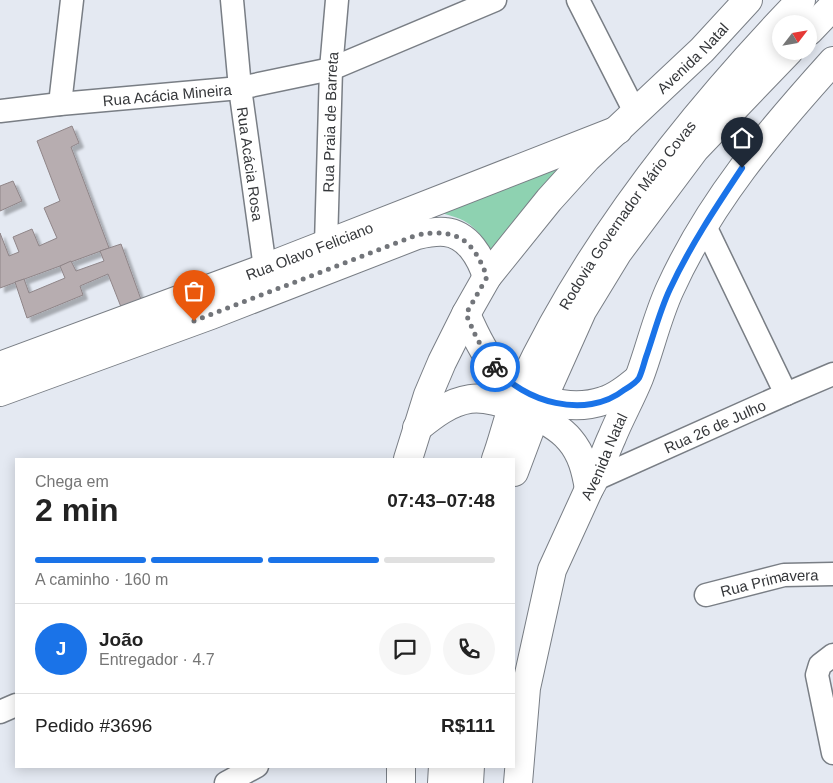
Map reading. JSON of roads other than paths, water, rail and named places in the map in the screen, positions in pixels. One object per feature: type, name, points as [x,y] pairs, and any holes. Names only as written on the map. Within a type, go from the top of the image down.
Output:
[{"type":"main road","name":"Avenida Natal","points":[[408,458],[417,428],[442,362],[487,277],[549,200],[587,158],[702,50],[748,0]]},
{"type":"main road","name":"Rodovia Governador Mário Covas","points":[[515,467],[527,402],[560,313],[614,225],[692,124],[774,28],[801,0]]},
{"type":"main road","points":[[818,22],[833,6]]},
{"type":"main road","name":"Rodovia Governador Mário Covas","points":[[497,458],[527,402],[618,252],[695,149],[781,60]]},
{"type":"main road","name":"Avenida Natal","points":[[518,783],[526,688],[552,570],[638,379],[670,290],[704,224],[752,155],[779,121],[833,62]]},
{"type":"main road","name":"Rua Olavo Feliciano","points":[[0,366],[265,268],[627,122]]},
{"type":"main road","name":"Rua Olavo Feliciano","points":[[0,392],[212,314],[417,235],[447,232],[462,239],[474,250],[482,263],[487,277]]},
{"type":"main road","points":[[466,314],[488,358],[502,375],[527,402],[570,439],[580,454],[592,484]]},
{"type":"main road","points":[[417,428],[437,412],[454,403],[470,399],[586,405],[620,394],[638,379]]},
{"type":"main road","points":[[400,783],[401,768]]},
{"type":"main road","points":[[442,783],[443,768]]},
{"type":"main road","points":[[469,783],[470,768]]},
{"type":"street","points":[[60,104],[72,0]]},
{"type":"street","name":"Rua Acácia Rosa","points":[[232,0],[240,88],[265,268]]},
{"type":"street","name":"Rua Praia de Barreta","points":[[326,244],[331,69],[337,0]]},
{"type":"street","name":"Rua Acácia Mineira","points":[[0,112],[60,104],[240,88],[331,69],[495,0]]},
{"type":"street","points":[[578,0],[627,122]]},
{"type":"street","points":[[704,224],[786,394]]},
{"type":"street","name":"Rua 26 de Julho","points":[[592,484],[833,374]]},
{"type":"street","name":"Rua Primavera","points":[[706,595],[784,576],[833,574]]},
{"type":"street","points":[[833,655],[820,665],[818,675],[833,753]]},
{"type":"street","points":[[0,712],[15,705]]},
{"type":"street","points":[[226,783],[253,768]]}]
